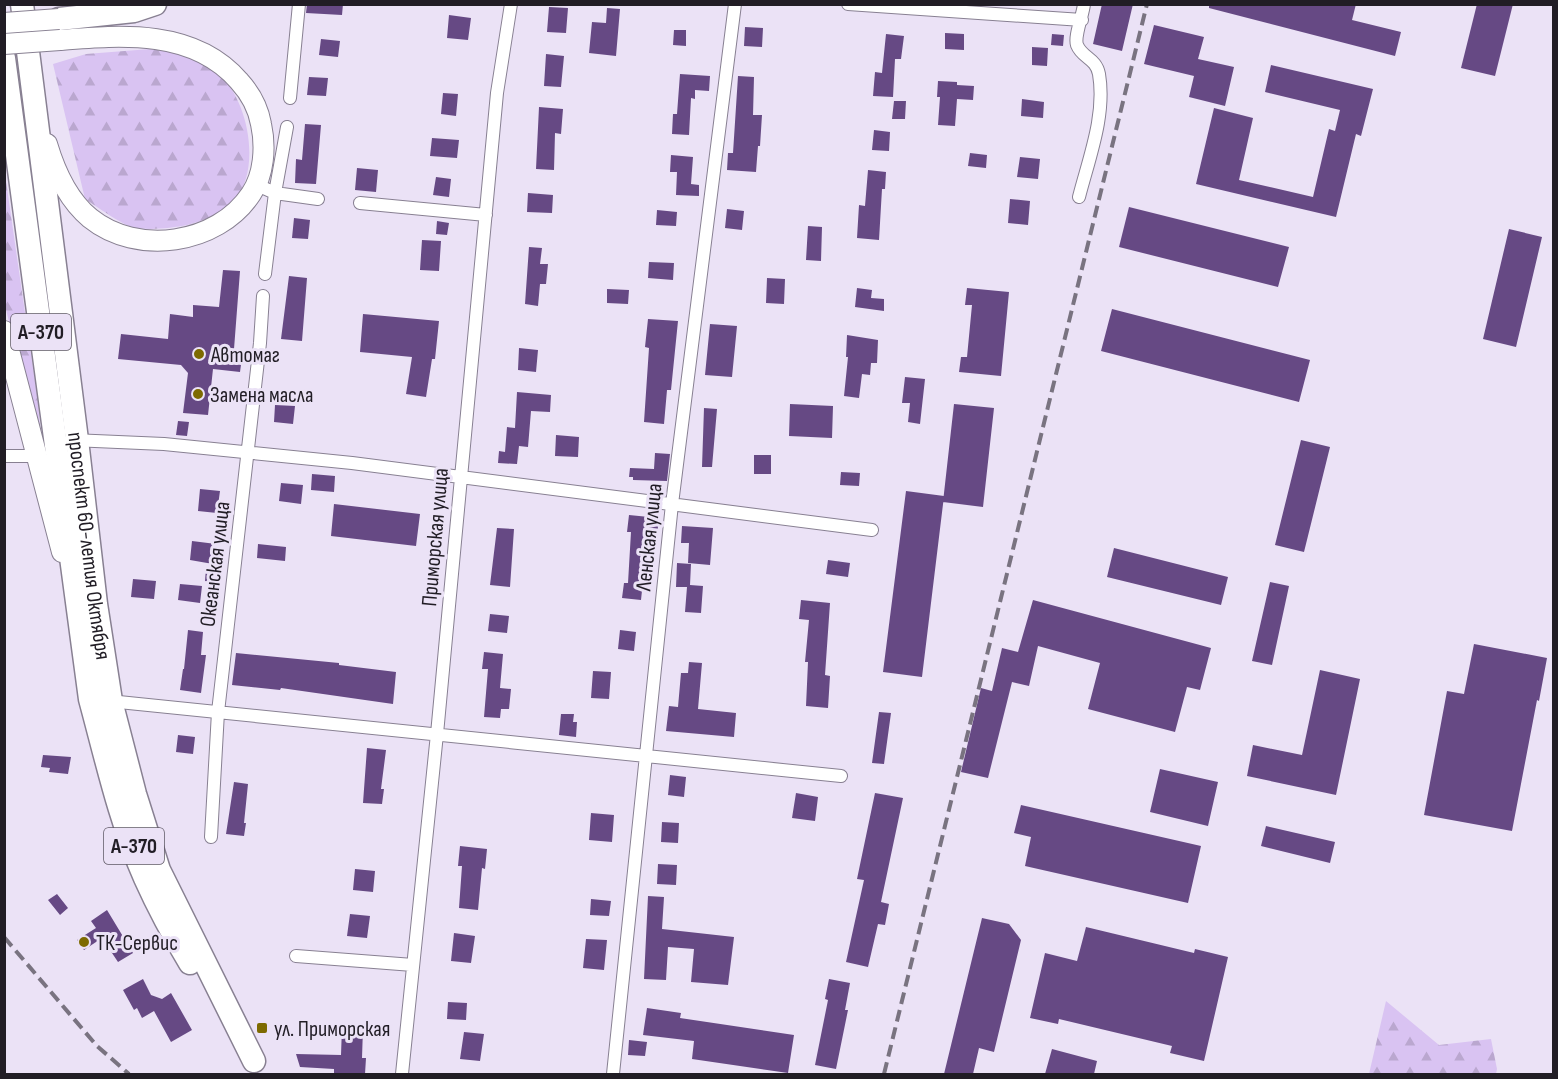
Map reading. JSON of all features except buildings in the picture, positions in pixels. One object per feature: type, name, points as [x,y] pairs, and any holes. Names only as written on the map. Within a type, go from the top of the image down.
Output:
[{"type":"highway","points":[[60,29],[154,4]]},
{"type":"highway","name":"проспект 60-летия Октября","points":[[18,11],[36,108],[67,441],[77,607],[100,700],[135,794],[159,870],[258,1067]]},
{"type":"highway","name":"проспект 60-летия Октября","points":[[4,58],[96,604],[100,700]]},
{"type":"main road","points":[[18,11],[60,29],[105,36],[140,37],[177,42],[203,52],[229,69],[246,89],[259,112],[264,138],[262,166],[252,193],[234,214],[209,231],[176,240],[140,240],[111,232],[90,218],[77,205],[55,171],[36,108]]},
{"type":"main road","points":[[4,44],[60,29]]},
{"type":"main road","points":[[4,331],[77,607]]},
{"type":"street","points":[[290,98],[299,4]]},
{"type":"street","name":"Приморская улица","points":[[402,1074],[437,734],[496,93],[511,4]]},
{"type":"street","name":"Ленская улица","points":[[613,1074],[672,504],[735,4]]},
{"type":"street","points":[[848,4],[1082,20]]},
{"type":"street","points":[[1079,197],[1100,106],[1099,75],[1095,62],[1077,45],[1077,32],[1082,20],[1084,4]]},
{"type":"street","points":[[265,274],[274,193],[287,127]]},
{"type":"street","points":[[255,184],[274,193],[318,199]]},
{"type":"street","points":[[360,203],[486,215]]},
{"type":"street","name":"Океанская улица","points":[[211,837],[218,712],[249,453],[263,296]]},
{"type":"street","points":[[67,441],[164,444],[249,453],[460,477],[872,530]]},
{"type":"street","points":[[4,456],[37,456]]},
{"type":"street","points":[[100,700],[841,776]]},
{"type":"street","points":[[296,956],[413,965]]},
{"type":"green space","points":[[150,49],[186,56],[211,67],[218,73],[237,99],[244,116],[249,152],[248,170],[243,186],[235,200],[225,209],[193,223],[152,229],[127,225],[85,199],[53,64],[86,54]]},
{"type":"green space","points":[[4,167],[38,403],[42,449],[5,306]]},
{"type":"green space","points":[[1386,1001],[1439,1045],[1491,1039],[1496,1074],[1369,1074]]},
{"type":"railway","points":[[884,1074],[1147,4]]},
{"type":"railway","points":[[4,937],[97,1046],[129,1074]]},
{"type":"place","name":"Автомаг","points":[[199,354]]},
{"type":"place","name":"Замена масла","points":[[198,394]]},
{"type":"place","name":"ТК-Сервис","points":[[84,942]]},
{"type":"place","name":"ул. Приморская","points":[[262,1028]]}]
